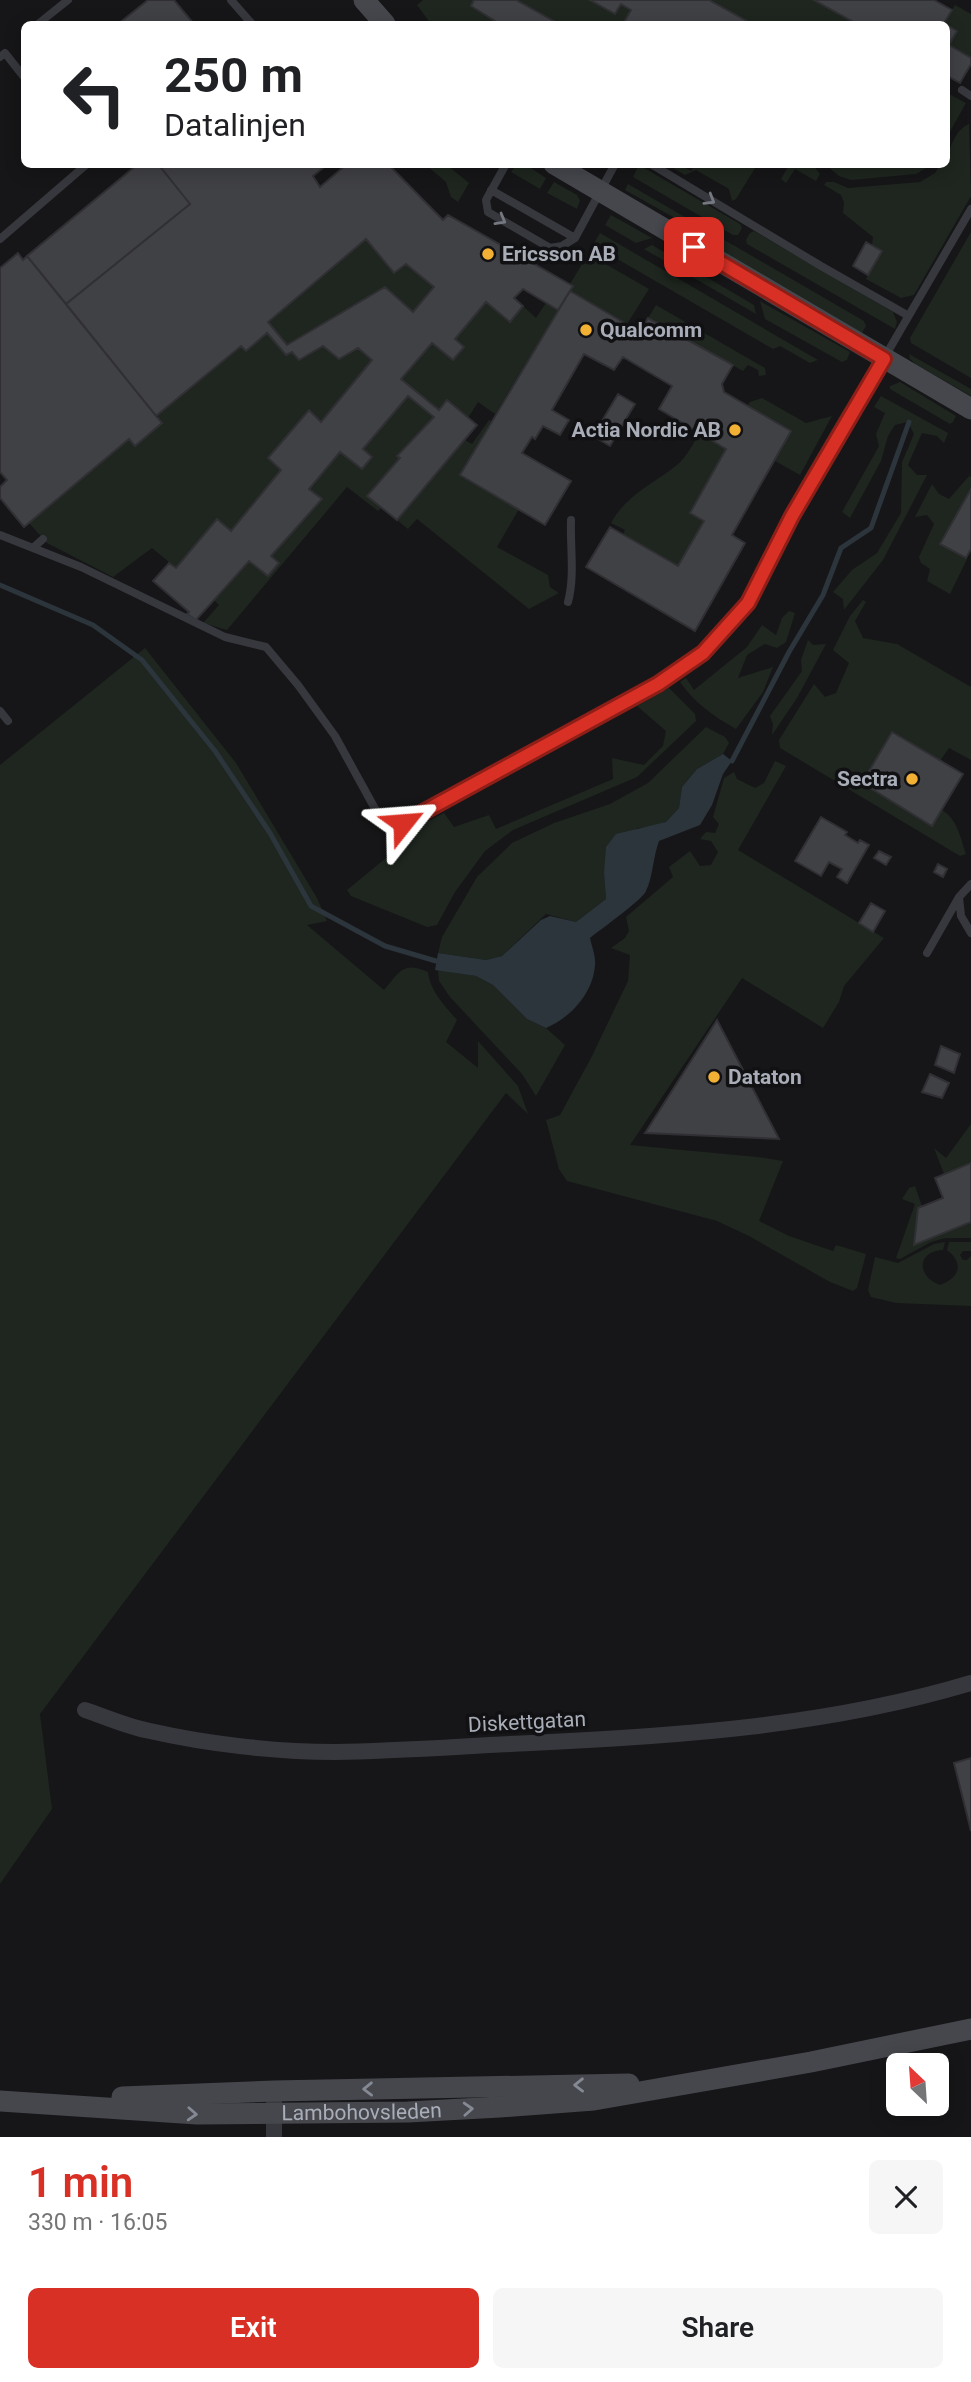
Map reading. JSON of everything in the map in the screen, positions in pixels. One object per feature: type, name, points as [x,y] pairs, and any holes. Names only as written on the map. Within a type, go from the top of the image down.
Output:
[{"type":"main road","points":[[365,0],[382,21]]},
{"type":"main road","points":[[561,168],[971,409]]},
{"type":"main road","name":"Lambohovsleden","points":[[907,2042],[971,2021]]},
{"type":"main road","name":"Lambohovsleden","points":[[0,2101],[197,2114],[274,2114],[408,2112],[594,2100],[811,2062],[971,2029]]},
{"type":"main road","name":"Lambohovsleden","points":[[26,2102],[274,2091],[696,2082]]},
{"type":"street","name":"Diskettgatan","points":[[85,1710],[148,1731],[221,1744],[332,1752],[597,1740],[738,1729],[822,1718],[892,1704],[971,1683]]},
{"type":"street","points":[[274,2091],[274,2137]]},
{"type":"lane","points":[[42,21],[68,0]]},
{"type":"lane","points":[[231,0],[249,21]]},
{"type":"lane","points":[[0,57],[5,53],[21,73]]},
{"type":"lane","points":[[962,90],[971,96]]},
{"type":"lane","points":[[0,239],[82,168]]},
{"type":"lane","points":[[504,168],[486,200],[488,212],[550,248],[562,246],[575,238],[613,168]]},
{"type":"lane","points":[[658,168],[821,267],[907,315]]},
{"type":"lane","points":[[491,190],[575,238]]},
{"type":"lane","points":[[0,536],[81,567],[225,637],[266,647],[298,685],[334,736],[379,816],[403,823],[658,684],[703,653],[748,603],[792,516],[971,209]]},
{"type":"lane","points":[[568,602],[573,585],[571,520]]},
{"type":"lane","points":[[34,547],[43,538]]},
{"type":"lane","points":[[0,711],[8,721]]},
{"type":"lane","points":[[927,953],[960,897],[971,884]]},
{"type":"lane","points":[[960,897],[961,916],[971,933]]},
{"type":"shaded area","points":[[423,0],[474,0],[471,6],[495,21],[429,21],[417,5]]},
{"type":"shaded area","points":[[516,0],[590,0],[615,14],[621,4],[631,10],[625,21],[554,21]]},
{"type":"shaded area","points":[[709,0],[814,0],[852,21],[747,21]]},
{"type":"shaded area","points":[[955,5],[971,14],[971,58],[950,46],[957,31],[950,27],[950,21],[945,21]]},
{"type":"shaded area","points":[[950,95],[966,103],[950,132]]},
{"type":"shaded area","points":[[969,124],[971,196],[914,295],[901,298],[866,279],[882,251],[872,246],[873,237],[843,213],[841,195],[824,185],[826,182],[834,182],[848,188],[920,182],[938,168],[950,168],[953,141]]},
{"type":"shaded area","points":[[430,168],[451,168],[469,183],[458,202],[451,197],[446,182]]},
{"type":"shaded area","points":[[514,168],[531,168],[546,178],[540,189],[511,172]]},
{"type":"shaded area","points":[[638,168],[644,168],[740,224],[742,228],[738,235],[733,235],[633,177]]},
{"type":"shaded area","points":[[673,168],[691,171],[693,168],[755,168],[736,199],[732,201],[729,189],[696,170],[685,175]]},
{"type":"shaded area","points":[[787,168],[815,168],[820,174],[816,181],[795,169],[786,183],[781,179]]},
{"type":"shaded area","points":[[830,168],[926,168],[916,174],[851,180],[839,176]]},
{"type":"shaded area","points":[[554,182],[577,195],[580,201],[577,209],[547,193]]},
{"type":"shaded area","points":[[628,184],[864,321],[866,326],[862,333],[727,255],[673,217],[625,190]]},
{"type":"shaded area","points":[[611,215],[652,238],[636,243],[605,225]]},
{"type":"shaded area","points":[[754,231],[893,312],[897,322],[895,329],[747,244],[746,240]]},
{"type":"shaded area","points":[[971,232],[971,378],[911,343],[910,338]]},
{"type":"shaded area","points":[[600,233],[818,360],[810,363],[780,346],[773,349],[593,245]]},
{"type":"shaded area","points":[[366,239],[394,273],[406,264],[434,287],[413,312],[385,288],[287,345],[268,322]]},
{"type":"shaded area","points":[[652,245],[754,305],[756,314],[644,249]]},
{"type":"shaded area","points":[[588,254],[649,289],[627,324],[570,291],[573,286],[570,284]]},
{"type":"shaded area","points":[[760,301],[850,352],[847,360],[842,362],[765,319]]},
{"type":"shaded area","points":[[486,302],[509,322],[523,306],[536,318],[546,303],[558,310],[495,414],[478,402],[468,418],[439,410],[401,379],[432,343],[453,360],[464,347],[455,339]]},
{"type":"shaded area","points":[[656,305],[765,368],[766,375],[759,376],[758,370],[748,365],[743,371],[648,318]]},
{"type":"shaded area","points":[[267,333],[286,355],[292,352],[299,360],[323,346],[339,359],[358,348],[372,360],[321,422],[308,410],[268,458],[281,470],[231,531],[217,519],[176,568],[152,548],[113,577],[47,543],[29,523],[129,439],[135,446],[162,423],[156,416],[241,346],[246,351]]},
{"type":"shaded area","points":[[909,354],[971,389],[971,396],[917,365],[910,359]]},
{"type":"shaded area","points":[[900,382],[956,416],[953,422],[950,424],[890,389],[890,386]]},
{"type":"shaded area","points":[[408,396],[434,417],[397,455],[400,458],[368,495],[382,507],[378,511],[347,487],[227,630],[203,623],[219,605],[214,600],[249,561],[268,576],[279,563],[271,556],[322,499],[309,489],[340,452],[362,469],[372,457],[363,449]]},
{"type":"shaded area","points":[[881,396],[948,433],[944,443],[937,436],[922,433],[908,465],[917,475],[927,475],[883,560],[844,610],[843,599],[833,592],[852,570],[877,553],[901,513],[902,462],[914,434],[908,422],[895,425],[888,436],[881,461],[850,518],[842,512],[879,446],[876,434],[885,413],[874,407]]},
{"type":"shaded area","points":[[762,398],[806,423],[832,416],[800,475],[775,461],[791,431],[747,406],[750,402]]},
{"type":"shaded area","points":[[845,407],[849,410],[802,492],[797,489]]},
{"type":"shaded area","points":[[489,420],[491,421],[460,475],[519,509],[497,547],[548,575],[550,587],[559,593],[529,609],[417,519],[408,529],[397,520],[465,440],[472,444]]},
{"type":"shaded area","points":[[700,433],[726,449],[690,512],[704,521],[678,566],[623,534],[625,530],[611,523],[632,497],[681,462]]},
{"type":"shaded area","points":[[969,476],[971,489],[941,544],[967,559],[950,594],[927,581],[930,569],[921,563],[919,557],[934,524],[927,515],[915,517],[932,484],[939,494],[949,499]]},
{"type":"shaded area","points":[[863,600],[866,602],[855,621],[863,638],[897,644],[971,687],[971,760],[949,748],[940,761],[892,732],[862,783],[932,825],[942,810],[955,824],[966,854],[960,856],[780,748],[779,740],[814,684],[825,697],[836,693],[849,663],[833,650],[850,616]]},
{"type":"shaded area","points":[[789,611],[795,613],[786,642],[777,648],[765,644],[747,655],[738,678],[773,667],[763,692],[736,729],[705,708],[680,682],[686,678],[694,690],[747,647],[762,625],[776,635],[782,618]]},
{"type":"shaded area","points":[[808,640],[813,645],[826,644],[797,698],[772,735],[773,724],[770,716],[802,671],[801,660]]},
{"type":"shaded area","points":[[145,648],[236,763],[317,898],[327,921],[307,925],[384,990],[402,970],[412,968],[428,972],[435,992],[457,1020],[446,1042],[478,1068],[478,1041],[518,1086],[528,1114],[506,1093],[40,1714],[52,1809],[0,1884],[0,765]]},
{"type":"shaded area","points":[[669,688],[695,714],[696,721],[637,777],[513,830],[485,851],[455,892],[437,925],[427,927],[351,896],[347,890],[397,849],[398,836],[444,813],[454,827],[489,815],[496,829],[613,779],[612,758],[644,765],[663,746],[666,731],[637,706]]},
{"type":"shaded area","points":[[706,727],[725,737],[729,743],[723,754],[697,769],[682,787],[679,808],[666,822],[637,828],[604,874],[606,899],[576,922],[546,914],[502,956],[486,960],[438,953],[442,937],[477,877],[512,843],[554,823],[610,804],[648,783]]},
{"type":"shaded area","points":[[723,754],[732,761],[723,774],[712,805],[700,825],[659,841],[646,891],[590,938],[595,965],[590,986],[579,1004],[564,1018],[546,1028],[527,1019],[493,985],[476,976],[435,970],[438,953],[486,960],[502,956],[541,920],[550,916],[576,922],[606,899],[606,847],[616,834],[666,822],[679,808],[682,787],[697,769]]},
{"type":"shaded area","points":[[775,761],[786,766],[738,850],[884,938],[844,986],[839,1002],[823,1028],[742,978],[630,1145],[783,1161],[759,1221],[789,1236],[833,1251],[836,1245],[866,1254],[857,1288],[853,1291],[830,1282],[717,1221],[567,1181],[559,1169],[546,1120],[560,1115],[628,981],[630,955],[611,948],[625,938],[629,931],[626,917],[673,877],[669,867],[690,851],[700,866],[711,865],[718,852],[711,841],[700,839],[706,832],[715,833],[719,824],[713,817],[724,778],[734,772],[737,779],[755,788],[764,783]]},
{"type":"shaded area","points":[[438,970],[476,976],[493,985],[527,1019],[546,1028],[565,1045],[536,1096],[522,1074],[450,997],[439,981]]},
{"type":"shaded area","points":[[971,1124],[971,1163],[944,1174],[934,1148],[946,1158]]},
{"type":"shaded area","points":[[915,1186],[922,1206],[918,1208],[915,1245],[971,1222],[971,1238],[945,1238],[931,1242],[900,1259],[896,1258],[915,1204],[902,1199],[909,1188]]},
{"type":"shaded area","points":[[945,1242],[943,1250],[934,1251],[924,1259],[924,1270],[932,1281],[940,1285],[952,1279],[958,1265],[947,1250],[949,1242],[971,1242],[971,1251],[963,1251],[960,1255],[963,1260],[971,1256],[971,1306],[896,1303],[871,1297],[868,1290],[875,1257],[898,1263],[934,1244]]},
{"type":"building","points":[[148,0],[174,0],[192,21],[122,21]]},
{"type":"building","points":[[474,0],[516,0],[554,21],[495,21],[471,6]]},
{"type":"building","points":[[590,0],[709,0],[747,21],[625,21],[631,10],[621,4],[615,14]]},
{"type":"building","points":[[814,0],[934,0],[952,10],[945,21],[852,21]]},
{"type":"building","points":[[950,27],[957,31],[950,43]]},
{"type":"building","points":[[950,46],[971,58],[971,64],[960,83],[950,78]]},
{"type":"building","points":[[133,168],[161,168],[190,204],[66,304],[27,256]]},
{"type":"building","points":[[161,168],[323,168],[313,176],[320,187],[342,168],[392,168],[443,220],[448,215],[573,286],[558,310],[523,289],[514,298],[523,306],[510,322],[486,302],[455,339],[464,347],[453,360],[432,343],[401,379],[439,410],[447,400],[477,425],[397,520],[367,496],[400,458],[397,456],[434,417],[408,396],[363,449],[372,457],[362,469],[340,452],[309,489],[322,499],[271,556],[279,563],[268,576],[249,561],[196,620],[153,581],[169,563],[176,568],[217,519],[231,531],[281,470],[268,458],[309,410],[321,422],[372,360],[358,348],[339,359],[323,346],[299,360],[292,352],[286,355],[267,333],[246,351],[241,346],[156,416],[66,304],[190,204]],"holes":[[[366,239],[394,273],[406,264],[434,287],[413,312],[385,287],[287,345],[268,322]]]},
{"type":"building","points":[[866,242],[882,251],[868,275],[853,266]]},
{"type":"building","points":[[18,253],[23,260],[27,256],[162,423],[135,446],[129,439],[24,527],[0,498],[0,487],[7,480],[0,472],[0,268]]},
{"type":"building","points":[[570,291],[640,332],[648,318],[733,365],[722,384],[724,392],[791,431],[732,535],[745,543],[695,631],[586,567],[610,527],[678,566],[704,521],[690,513],[726,449],[659,409],[672,386],[623,357],[614,370],[584,354],[552,410],[569,420],[560,435],[543,426],[522,453],[571,481],[545,525],[460,475]]},
{"type":"building","points":[[618,394],[635,404],[610,446],[593,436]]},
{"type":"building","points":[[971,489],[971,549],[966,558],[940,544]]},
{"type":"building","name":"Sectra","points":[[892,732],[963,774],[932,826],[862,783]]},
{"type":"building","points":[[821,817],[847,832],[845,835],[858,843],[860,840],[869,845],[847,883],[837,877],[842,869],[829,862],[821,876],[795,861]]},
{"type":"building","points":[[879,851],[891,857],[886,865],[874,858]]},
{"type":"building","points":[[938,864],[947,869],[943,877],[934,872]]},
{"type":"building","points":[[871,903],[885,911],[873,932],[859,923]]},
{"type":"building","name":"Dataton","points":[[717,1020],[779,1139],[645,1133]]},
{"type":"building","points":[[941,1046],[960,1054],[954,1073],[935,1065]]},
{"type":"building","points":[[930,1074],[949,1083],[942,1098],[922,1092]]},
{"type":"building","points":[[971,1163],[971,1222],[914,1245],[918,1208],[943,1198],[935,1178]]},
{"type":"building","points":[[971,1758],[971,1831],[954,1763]]},
{"type":"waterway","points":[[732,761],[789,652],[823,595],[841,548],[871,528],[909,422]]},
{"type":"waterway","points":[[0,585],[93,625],[142,660],[215,751],[270,833],[311,906],[385,946],[436,961]]},
{"type":"place","name":"Ericsson AB","points":[[488,254]]},
{"type":"place","name":"Qualcomm","points":[[586,330]]},
{"type":"place","name":"Actia Nordic AB","points":[[735,430]]},
{"type":"place","name":"Sectra","points":[[912,779]]},
{"type":"place","name":"Dataton","points":[[714,1077]]},
{"type":"route","points":[[403,823],[670,678],[703,653],[748,603],[792,516],[884,359],[694,247]]}]
